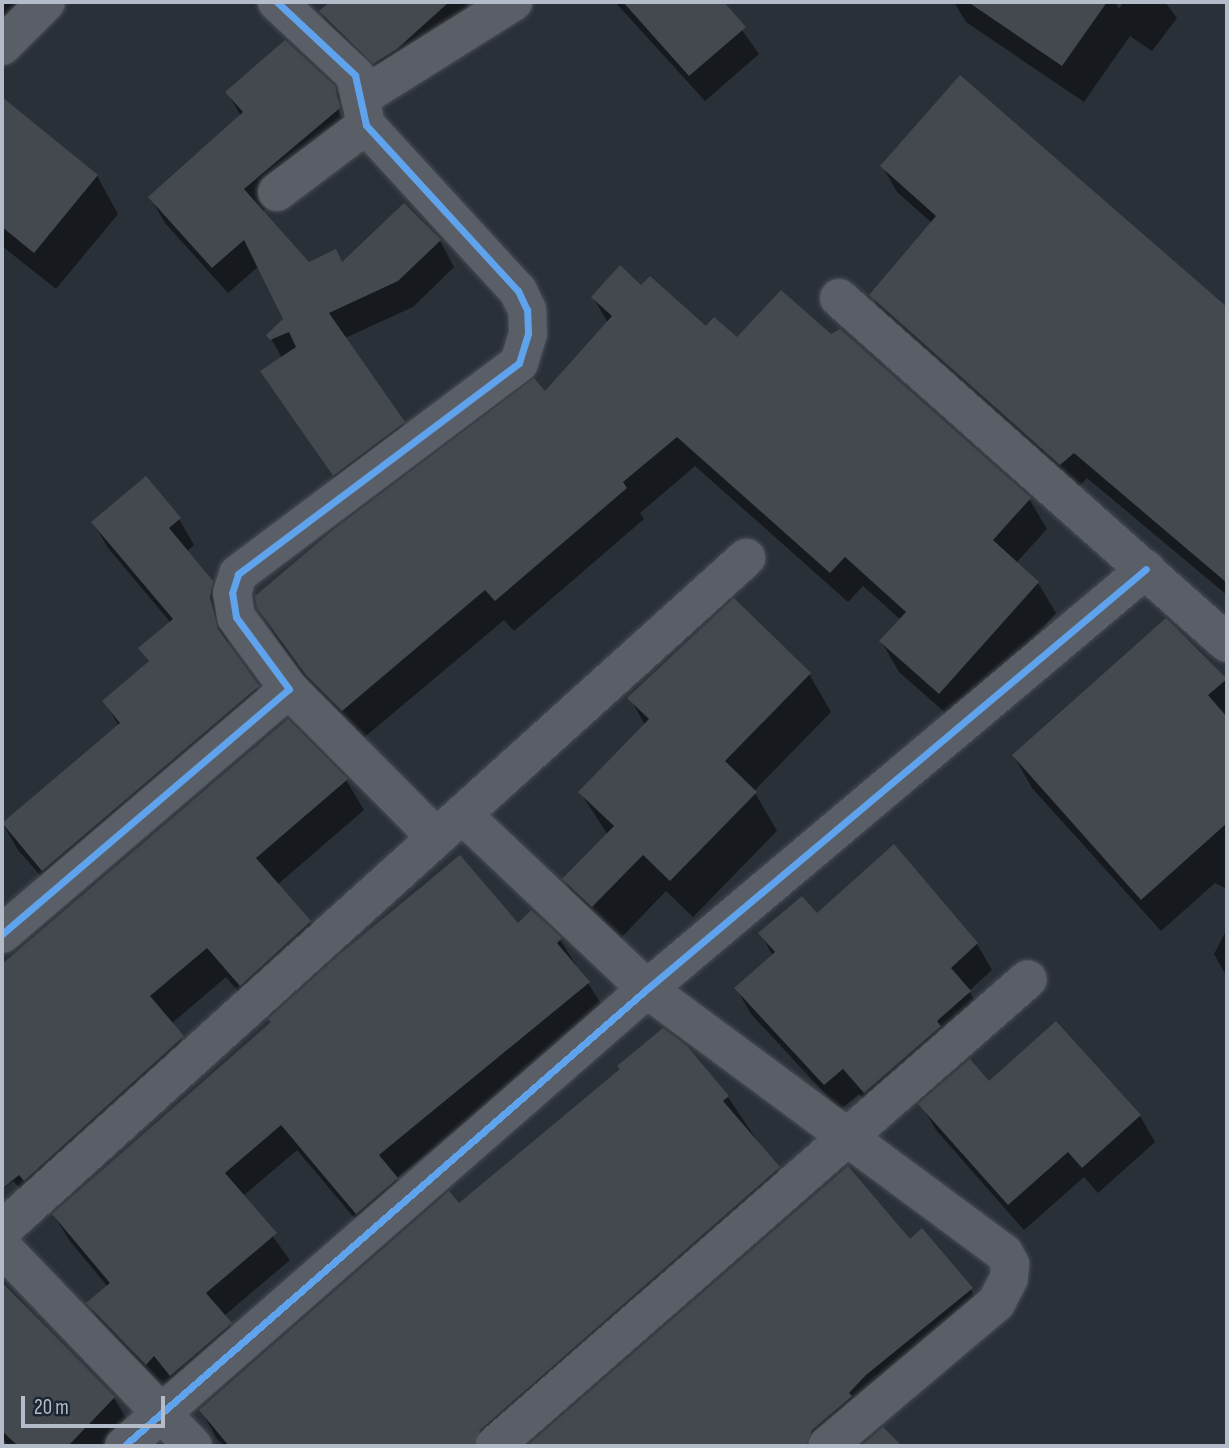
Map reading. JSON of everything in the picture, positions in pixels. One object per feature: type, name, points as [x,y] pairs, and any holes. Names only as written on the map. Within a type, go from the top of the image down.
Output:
[{"type":"street","points":[[2,46],[46,2]]},
{"type":"street","points":[[277,2],[355,75],[363,112],[518,291],[527,310],[528,333],[519,363],[238,574],[232,593],[236,617],[289,689],[450,826],[647,989],[845,1139],[1004,1253],[1010,1264],[1006,1290],[996,1303],[827,1446]]},
{"type":"street","points":[[277,192],[363,112],[513,2]]},
{"type":"street","points":[[839,298],[1227,643]]},
{"type":"street","points":[[2,1230],[746,558]]},
{"type":"street","points":[[124,1446],[647,989],[1146,569]]},
{"type":"street","points":[[2,934],[289,689]]},
{"type":"street","points":[[494,1446],[1028,979]]},
{"type":"street","points":[[2,1247],[158,1415],[192,1446]]},
{"type":"building","points":[[330,2],[449,2],[397,49],[373,64],[319,11]]},
{"type":"building","points":[[623,2],[724,2],[746,27],[689,76]]},
{"type":"building","points":[[968,2],[1107,2],[1062,66]]},
{"type":"building","points":[[285,40],[335,86],[340,108],[244,189],[309,262],[336,249],[342,262],[404,203],[441,240],[398,281],[329,313],[405,422],[333,476],[260,371],[296,347],[289,332],[270,340],[266,335],[283,319],[244,240],[212,268],[148,197],[243,112],[225,92]]},
{"type":"building","points":[[960,75],[1227,307],[1227,583],[1074,453],[1060,465],[869,295],[936,216],[880,166]]},
{"type":"building","points":[[2,97],[98,175],[34,253],[2,227]]},
{"type":"building","points":[[620,265],[641,285],[650,276],[706,326],[714,317],[737,337],[781,290],[831,334],[840,329],[1031,498],[993,540],[1039,582],[939,694],[879,641],[906,612],[845,557],[830,573],[677,437],[623,482],[627,488],[495,601],[485,590],[342,711],[306,675],[257,608],[255,596],[333,530],[534,378],[545,391],[612,316],[591,297]]},
{"type":"building","points":[[146,476],[181,518],[169,528],[213,581],[210,597],[218,629],[259,686],[42,871],[2,823],[120,723],[102,701],[149,661],[138,648],[173,619],[91,522]]},
{"type":"building","points":[[734,598],[811,673],[725,761],[757,792],[670,881],[643,855],[592,907],[562,879],[614,826],[578,792],[649,719],[627,698]]},
{"type":"building","points":[[1166,618],[1227,679],[1208,695],[1227,717],[1227,823],[1141,900],[1012,755]]},
{"type":"building","points":[[288,719],[348,779],[256,858],[311,921],[240,986],[207,948],[150,996],[184,1036],[24,1181],[19,1175],[2,1189],[2,964]]},
{"type":"building","points":[[894,844],[978,943],[951,968],[971,991],[937,1021],[941,1026],[864,1093],[843,1069],[824,1085],[734,988],[775,952],[758,933],[802,896],[817,913]]},
{"type":"building","points":[[460,855],[518,923],[531,910],[562,938],[557,943],[590,982],[379,1155],[398,1178],[356,1214],[281,1125],[225,1173],[277,1233],[206,1293],[232,1323],[170,1376],[154,1356],[146,1365],[86,1303],[110,1283],[52,1214],[271,1022],[268,1019],[340,954]]},
{"type":"building","points":[[1056,1021],[1141,1115],[1082,1168],[1068,1152],[1008,1205],[918,1104],[970,1059],[989,1081]]},
{"type":"building","points":[[663,1028],[687,1046],[729,1096],[723,1101],[780,1167],[480,1430],[473,1446],[229,1446],[199,1410],[449,1191],[459,1203],[620,1069],[617,1066]]},
{"type":"building","points":[[848,1166],[910,1239],[922,1228],[973,1288],[866,1375],[849,1393],[852,1396],[812,1430],[806,1446],[527,1446]]},
{"type":"building","points":[[2,1282],[115,1397],[68,1446],[18,1446],[2,1431]]},
{"type":"building","points":[[883,1427],[902,1446],[861,1446]]},
{"type":"cycle path","points":[[2,934],[289,689],[236,617],[232,593],[238,574],[519,363],[528,333],[527,310],[518,291],[366,125],[355,75],[277,2]]},
{"type":"cycle path","points":[[124,1446],[647,989],[1146,569]]}]
